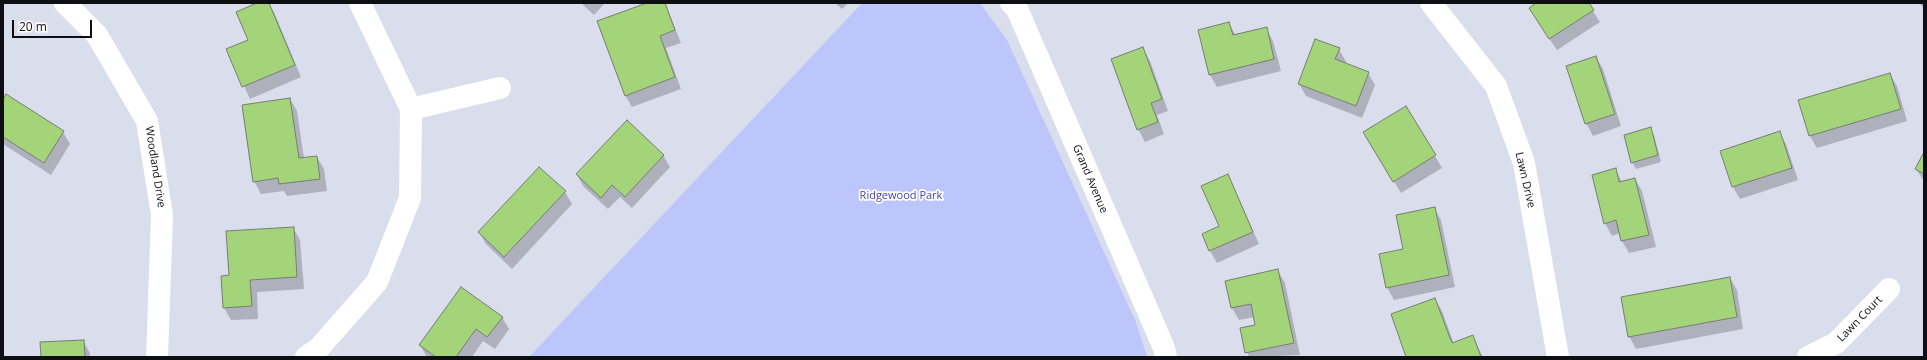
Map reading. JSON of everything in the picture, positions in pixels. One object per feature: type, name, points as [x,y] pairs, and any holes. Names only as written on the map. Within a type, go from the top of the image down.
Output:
[{"type":"street","name":"Woodland Drive","points":[[65,3],[97,36],[147,121],[162,215],[157,357]]},
{"type":"street","points":[[306,357],[319,348],[377,282],[410,198],[411,109],[360,3]]},
{"type":"street","name":"Lawn Drive","points":[[1431,3],[1496,86],[1524,163],[1558,357]]},
{"type":"street","name":"Grand Avenue","points":[[1020,5],[1164,348],[1166,357]]},
{"type":"street","points":[[411,109],[500,88]]},
{"type":"street","name":"Lawn Court","points":[[1808,357],[1836,343],[1888,289]]},
{"type":"green space","name":"Ridgewood Park","points":[[862,3],[980,3],[1007,40],[1136,322],[1147,357],[529,357]]},
{"type":"building","points":[[257,3],[269,3],[295,65],[242,87],[226,49],[248,40],[236,12]]},
{"type":"building","points":[[647,3],[665,3],[675,30],[660,36],[675,77],[625,96],[597,21]]},
{"type":"building","points":[[1536,3],[1589,3],[1594,10],[1549,39],[1529,8]]},
{"type":"building","points":[[1229,22],[1233,35],[1267,27],[1274,59],[1209,75],[1198,30]]},
{"type":"building","points":[[1315,39],[1340,48],[1335,59],[1369,72],[1356,106],[1298,84]]},
{"type":"building","points":[[1143,47],[1162,99],[1151,103],[1158,122],[1137,130],[1111,59]]},
{"type":"building","points":[[1596,56],[1615,114],[1585,124],[1566,66]]},
{"type":"building","points":[[1890,73],[1901,109],[1809,136],[1798,100]]},
{"type":"building","points":[[6,94],[64,131],[44,163],[3,137],[3,99]]},
{"type":"building","points":[[290,98],[299,158],[317,156],[320,179],[279,184],[278,178],[253,182],[242,105]]},
{"type":"building","points":[[1406,106],[1436,155],[1393,182],[1363,132]]},
{"type":"building","points":[[627,120],[664,155],[625,197],[612,185],[601,198],[576,174]]},
{"type":"building","points":[[1651,127],[1658,155],[1631,163],[1624,135]]},
{"type":"building","points":[[1780,131],[1792,168],[1732,187],[1720,151]]},
{"type":"building","points":[[1924,152],[1924,174],[1915,169]]},
{"type":"building","points":[[539,167],[566,191],[504,257],[478,232]]},
{"type":"building","points":[[1616,168],[1619,182],[1635,178],[1649,235],[1621,241],[1616,220],[1604,224],[1592,175]]},
{"type":"building","points":[[1228,174],[1253,232],[1209,251],[1202,234],[1219,226],[1201,186]]},
{"type":"building","points":[[1435,207],[1449,275],[1386,288],[1379,254],[1403,249],[1396,215]]},
{"type":"building","points":[[294,227],[297,277],[250,280],[252,306],[223,308],[221,276],[229,275],[226,231]]},
{"type":"building","points":[[1278,269],[1294,343],[1245,353],[1240,328],[1255,325],[1251,304],[1231,308],[1225,281]]},
{"type":"building","points":[[1730,277],[1737,317],[1628,337],[1621,297]]},
{"type":"building","points":[[461,287],[503,317],[487,337],[476,329],[456,357],[436,357],[419,345]]},
{"type":"building","points":[[1435,298],[1452,343],[1473,335],[1481,357],[1406,357],[1391,314]]},
{"type":"building","points":[[84,340],[85,357],[41,357],[40,342]]}]
